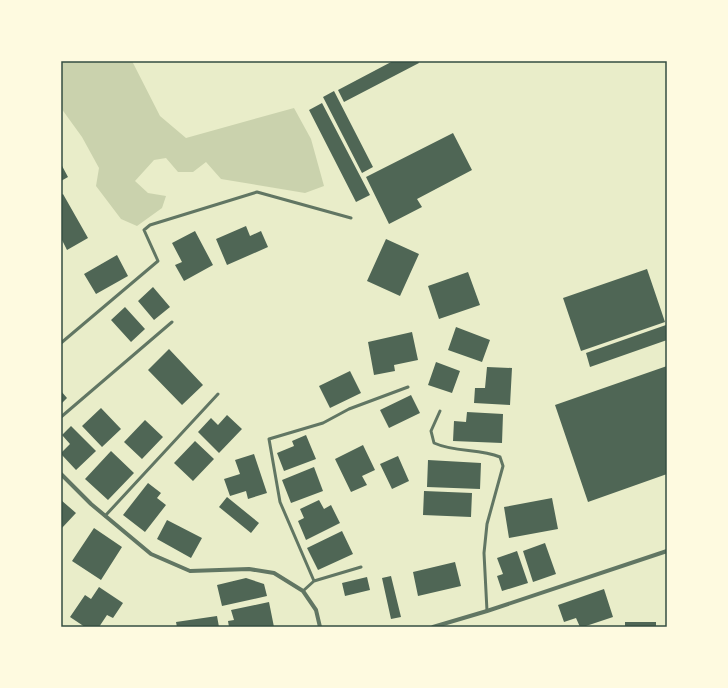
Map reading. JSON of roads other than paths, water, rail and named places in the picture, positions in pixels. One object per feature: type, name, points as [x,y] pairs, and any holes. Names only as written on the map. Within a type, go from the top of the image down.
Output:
[{"type":"street","points":[[61,474],[105,516],[151,554],[190,571],[249,569],[274,573],[304,591],[316,610],[320,627]]},
{"type":"street","points":[[433,627],[487,611],[667,551]]},
{"type":"lane","points":[[61,343],[158,261],[144,230],[150,225],[256,192],[351,218]]},
{"type":"lane","points":[[61,417],[172,322]]},
{"type":"lane","points":[[314,581],[280,502],[269,438],[324,423],[349,409],[408,387]]},
{"type":"lane","points":[[105,516],[218,394]]},
{"type":"lane","points":[[440,411],[431,431],[434,443],[445,448],[490,452],[500,457],[503,466],[487,524],[484,553],[487,611]]},
{"type":"lane","points":[[304,591],[314,581],[361,567]]}]
